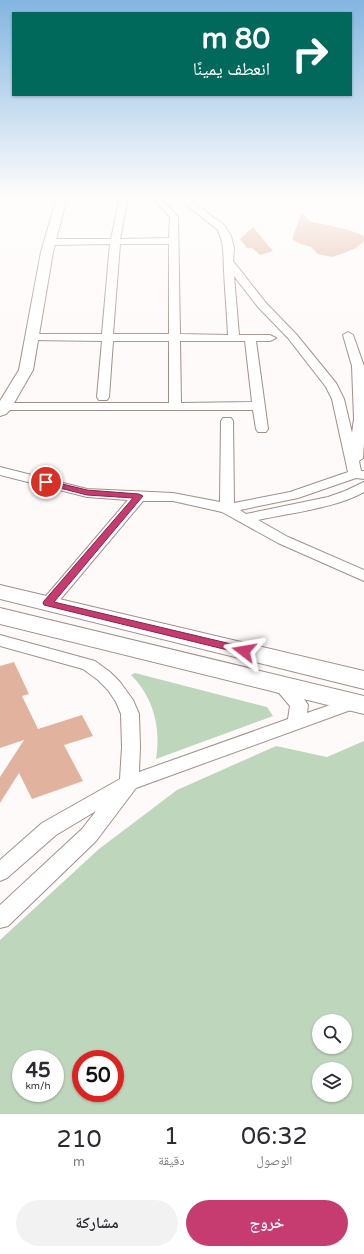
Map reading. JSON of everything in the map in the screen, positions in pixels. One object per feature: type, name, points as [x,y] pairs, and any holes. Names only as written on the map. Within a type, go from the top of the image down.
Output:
[{"type":"main road","points":[[0,592],[364,680]]},
{"type":"main road","points":[[0,616],[359,704]]},
{"type":"street","points":[[2,409],[26,370],[49,249]]},
{"type":"street","points":[[103,397],[109,337],[115,249]]},
{"type":"street","points":[[174,249],[175,407]]},
{"type":"street","points":[[229,249],[228,261],[234,337]]},
{"type":"street","points":[[228,261],[262,305],[292,336],[332,386],[338,399],[359,475]]},
{"type":"street","points":[[348,336],[358,366],[360,419],[359,475]]},
{"type":"street","points":[[32,337],[270,338]]},
{"type":"street","points":[[250,337],[262,429]]},
{"type":"street","points":[[2,409],[259,406]]},
{"type":"street","points":[[227,421],[227,509]]},
{"type":"street","points":[[0,471],[87,493],[173,497],[227,509],[283,540],[364,576]]},
{"type":"street","points":[[227,509],[293,495],[359,475]]},
{"type":"street","points":[[243,519],[331,500],[350,494],[364,486]]},
{"type":"street","points":[[48,603],[139,496]]},
{"type":"street","points":[[0,640],[89,665],[104,676],[114,686],[124,700],[130,714],[131,747],[129,783],[89,835],[0,920]]},
{"type":"street","points":[[262,681],[285,689],[299,705],[297,723]]},
{"type":"street","points":[[0,872],[49,829],[129,783],[297,723],[359,704]]},
{"type":"green space","points":[[135,673],[267,707],[273,716],[156,759],[157,736],[154,714],[145,693],[131,675]]},
{"type":"green space","points":[[364,741],[364,1114],[0,1114],[0,940],[99,849],[177,790],[276,746],[327,757]]},
{"type":"building","points":[[253,249],[271,249],[273,251],[260,255]]},
{"type":"building","points":[[313,249],[354,249],[332,257],[318,254]]},
{"type":"building","points":[[14,662],[29,694],[22,696],[38,729],[82,715],[93,736],[64,745],[83,781],[32,799],[19,773],[0,803],[0,777],[24,740],[0,748],[0,666]]},
{"type":"route","points":[[46,482],[87,493],[139,496],[48,603],[244,651]]}]
